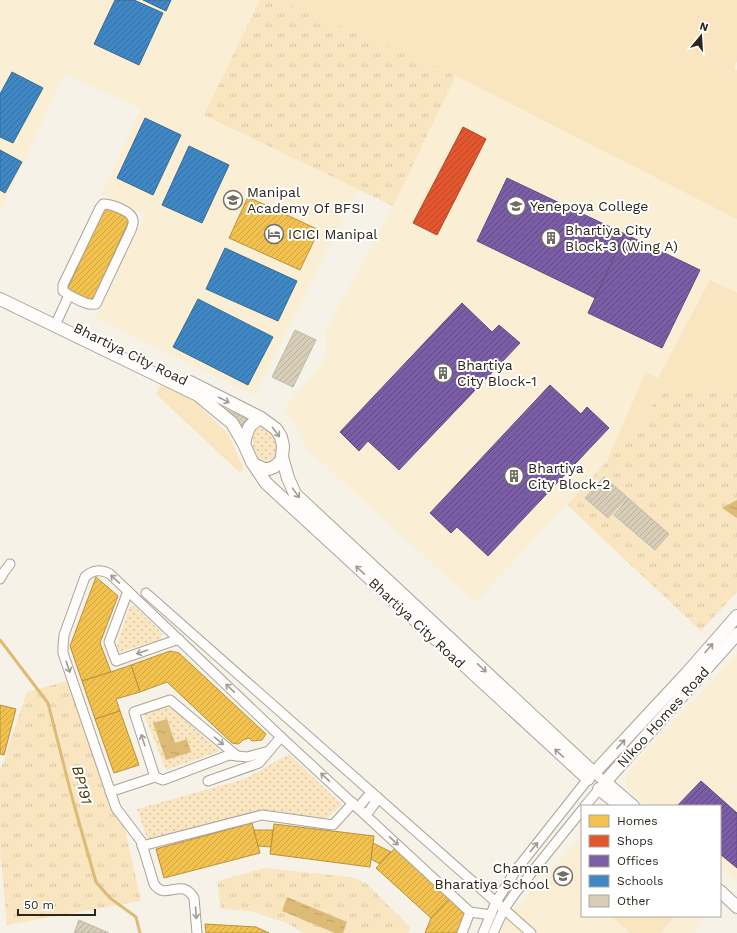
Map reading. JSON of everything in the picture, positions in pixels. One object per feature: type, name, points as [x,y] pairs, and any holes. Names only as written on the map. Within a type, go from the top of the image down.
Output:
[{"type":"street","points":[[103,204],[108,204],[129,214],[133,220],[131,230],[96,304],[92,305],[69,295],[63,291],[63,285],[100,208],[103,204]]},
{"type":"street","name":"Bhartiya City Road","points":[[0,291],[154,364],[261,418],[276,429],[281,437],[283,446],[282,457],[288,478],[295,494],[591,776]]},
{"type":"street","points":[[58,319],[69,295]]},
{"type":"street","name":"Bhartiya City Road","points":[[0,299],[198,395],[232,423],[252,462],[266,483],[591,776]]},
{"type":"street","points":[[244,444],[249,427],[254,421],[261,418]]},
{"type":"street","points":[[252,462],[260,468],[269,469],[278,465],[282,457]]},
{"type":"street","points":[[1,572],[10,564]]},
{"type":"street","points":[[197,933],[194,898],[192,894],[182,888],[162,891],[156,887],[141,841],[116,808],[63,653],[63,641],[85,577],[96,570],[110,574],[281,737],[470,912],[491,915]]},
{"type":"street","points":[[128,591],[109,642],[116,661],[178,639]]},
{"type":"street","points":[[146,593],[531,933]]},
{"type":"street","name":"Nikoo Homes Road","points":[[591,776],[687,673],[737,616]]},
{"type":"street","name":"Nikoo Homes Road","points":[[602,786],[737,634]]},
{"type":"street","points":[[155,777],[134,712],[170,700],[237,756]]},
{"type":"street","points":[[208,781],[259,763],[281,737]]},
{"type":"street","points":[[110,792],[155,777],[164,780],[229,755],[247,757],[269,751]]},
{"type":"street","points":[[483,933],[496,902],[516,870],[591,776],[620,805]]},
{"type":"street","points":[[586,805],[602,786]]},
{"type":"street","points":[[602,786],[631,805]]},
{"type":"street","points":[[142,846],[262,815],[333,825],[368,797],[377,797]]},
{"type":"street","points":[[366,815],[375,803],[377,797]]},
{"type":"street","points":[[493,933],[504,909],[524,880],[581,811]]},
{"type":"street","points":[[721,882],[737,896]]},
{"type":"street","points":[[721,892],[737,907]]},
{"type":"street","points":[[462,933],[470,912]]},
{"type":"shaded area","points":[[0,0],[93,0],[99,3],[101,0],[277,0],[456,76],[737,219],[737,293],[710,280],[658,378],[646,372],[607,461],[475,603],[306,448],[302,437],[284,409],[320,366],[327,353],[326,330],[393,206],[358,190],[255,395],[95,318],[145,215],[101,194],[141,109],[65,74],[0,212]]},
{"type":"shaded area","points":[[737,653],[737,882],[721,868],[721,805],[646,805],[628,790],[626,786],[625,779],[630,769]]},
{"type":"shaded area","name":"Chaman Bharatiya School","points":[[581,837],[581,917],[704,917],[694,933],[498,933],[505,919]]},
{"type":"green space","points":[[260,0],[277,0],[456,75],[393,206],[204,115]]},
{"type":"green space","points":[[277,0],[737,0],[737,61],[734,68],[737,70],[737,219],[456,76]]},
{"type":"green space","points":[[710,280],[737,293],[737,390],[665,390],[607,461],[646,372],[658,378]]},
{"type":"green space","points":[[161,385],[195,401],[228,434],[244,469],[239,472],[156,394]]},
{"type":"green space","points":[[665,390],[737,390],[737,592],[701,631],[567,505],[607,461]]},
{"type":"green space","points":[[260,426],[269,427],[278,446],[277,459],[266,465],[258,457],[253,447],[254,432]]},
{"type":"green space","points":[[130,606],[134,606],[162,633],[160,640],[119,652],[117,645]]},
{"type":"green space","points":[[67,681],[113,811],[123,820],[141,901],[7,925],[0,848],[0,771],[27,692]]},
{"type":"green space","points":[[168,705],[220,751],[166,770],[144,714]]},
{"type":"green space","points":[[289,754],[342,805],[326,819],[264,810],[148,840],[137,809],[245,779]]},
{"type":"green space","points":[[265,868],[351,877],[367,884],[410,927],[408,933],[304,933],[287,923],[250,911],[221,909],[217,881]]},
{"type":"green space","points":[[612,917],[674,917],[660,933],[630,933]]},
{"type":"water","points":[[737,500],[737,518],[722,508]]},
{"type":"water","points":[[167,719],[175,743],[187,739],[191,752],[166,760],[153,723]]},
{"type":"water","points":[[287,897],[347,922],[343,933],[335,933],[282,911]]},
{"type":"building: Homes","name":"ICICI Manipal","points":[[248,197],[319,230],[300,270],[229,238]]},
{"type":"building: Homes","points":[[105,207],[130,218],[92,302],[67,290]]},
{"type":"building: Homes","points":[[96,577],[118,596],[100,643],[111,672],[82,681],[70,646]]},
{"type":"building: Homes","points":[[170,651],[179,653],[266,734],[262,740],[252,741],[249,738],[238,744],[232,743],[167,682],[140,692],[131,665]]},
{"type":"building: Homes","points":[[131,665],[140,692],[116,699],[120,711],[95,719],[82,681]]},
{"type":"building: Homes","points":[[0,705],[16,709],[4,755],[0,754]]},
{"type":"building: Homes","points":[[120,711],[139,765],[114,773],[95,719]]},
{"type":"building: Homes","points":[[252,823],[260,853],[164,878],[156,849]]},
{"type":"building: Homes","points":[[274,824],[374,836],[370,867],[270,854]]},
{"type":"building: Homes","points":[[254,830],[273,830],[271,847],[258,846]]},
{"type":"building: Homes","points":[[373,843],[391,852],[380,864],[371,859]]},
{"type":"building: Homes","points":[[396,847],[450,898],[431,918],[376,868]]},
{"type":"building: Homes","points":[[450,898],[466,912],[457,933],[425,933],[431,918]]},
{"type":"building: Homes","points":[[205,924],[256,927],[269,933],[206,933]]},
{"type":"building: Shops","points":[[463,127],[486,139],[437,235],[413,223]]},
{"type":"building: Offices","name":"Bhartiya City Block-3 (Wing A)","points":[[507,178],[625,234],[595,298],[477,241]]},
{"type":"building: Offices","points":[[625,234],[700,270],[662,348],[588,313]]},
{"type":"building: Offices","name":"Bhartiya City Block-1","points":[[462,303],[492,332],[499,325],[520,343],[399,470],[368,441],[359,451],[340,432]]},
{"type":"building: Offices","name":"Bhartiya City Block-2","points":[[550,385],[581,414],[587,407],[609,428],[488,556],[457,527],[451,533],[430,513]]},
{"type":"building: Offices","points":[[701,781],[737,813],[737,868],[721,855],[721,805],[678,805]]},
{"type":"building: Schools","points":[[115,0],[134,0],[163,13],[139,65],[94,44]]},
{"type":"building: Schools","points":[[143,0],[171,0],[166,11]]},
{"type":"building: Schools","points":[[12,72],[43,88],[13,143],[0,137],[0,94]]},
{"type":"building: Schools","points":[[145,118],[181,135],[153,195],[117,178]]},
{"type":"building: Schools","points":[[189,146],[229,165],[202,223],[162,205]]},
{"type":"building: Schools","points":[[0,150],[22,162],[5,193],[0,190]]},
{"type":"building: Schools","points":[[225,248],[297,281],[278,321],[206,289]]},
{"type":"building: Schools","points":[[198,299],[273,337],[248,385],[173,347]]},
{"type":"building: Other","points":[[295,330],[316,340],[293,387],[272,377]]},
{"type":"building: Other","points":[[223,408],[247,419],[242,429]]},
{"type":"building: Other","points":[[604,477],[627,497],[608,518],[585,498]]},
{"type":"building: Other","points":[[628,498],[669,534],[655,550],[614,515]]},
{"type":"building: Other","points":[[79,920],[109,933],[74,933]]},
{"type":"waterway","name":"BP191","points":[[0,640],[48,703],[73,801],[96,882],[110,898],[136,917],[140,933]]},
{"type":"place","name":"Manipal Academy Of BFSI","points":[[233,200]]},
{"type":"place","name":"Yenepoya College","points":[[516,206]]},
{"type":"place","name":"ICICI Manipal","points":[[274,234]]},
{"type":"place","name":"Bhartiya City Block-3 (Wing A)","points":[[551,238]]},
{"type":"place","name":"Bhartiya City Block-1","points":[[443,373]]},
{"type":"place","name":"Bhartiya City Block-2","points":[[514,476]]},
{"type":"place","name":"Chaman Bharatiya School","points":[[563,876]]}]
